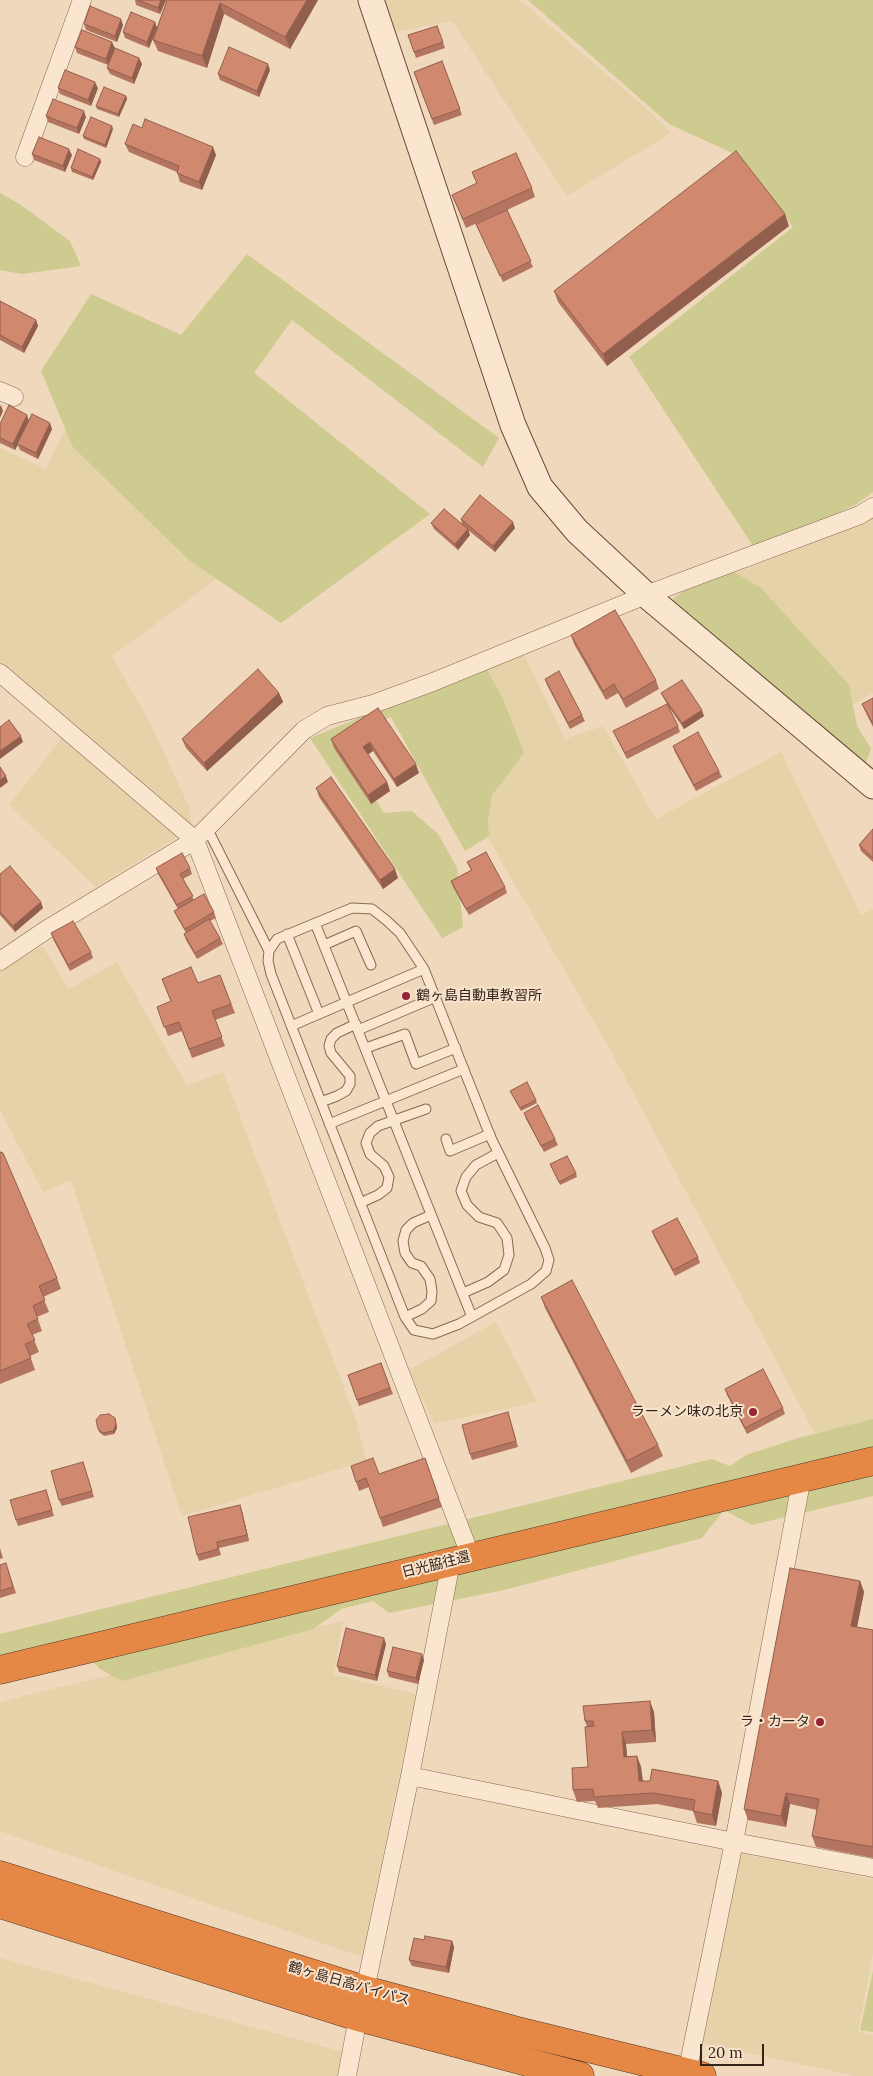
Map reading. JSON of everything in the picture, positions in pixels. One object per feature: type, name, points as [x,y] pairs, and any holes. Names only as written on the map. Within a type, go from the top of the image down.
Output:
[{"type":"highway","name":"日光脇往還","points":[[0,1670],[802,1477],[873,1462]]},
{"type":"highway","name":"鶴ヶ島日高バイパス","points":[[0,1875],[365,1990],[514,2030],[695,2074]]},
{"type":"highway","name":"鶴ヶ島日高バイパス","points":[[0,1904],[358,2017],[580,2076]]},
{"type":"street","points":[[24,157],[82,0]]},
{"type":"street","points":[[371,0],[513,425],[540,487],[577,531],[646,595],[873,786]]},
{"type":"street","points":[[0,961],[46,930],[195,840],[304,730],[327,716],[373,704],[433,682],[646,595],[860,516],[873,507]]},
{"type":"street","points":[[0,673],[195,840],[461,1560],[410,1776],[365,1990]]},
{"type":"street","points":[[695,2074],[734,1842],[802,1477]]},
{"type":"street","points":[[410,1776],[734,1842],[873,1868]]},
{"type":"street","points":[[347,2076],[358,2017]]},
{"type":"lane","points":[[207,828],[269,951]]},
{"type":"lane","points":[[352,908],[372,909],[400,933],[424,969],[498,1153],[545,1248],[549,1260],[546,1271],[531,1284],[472,1317],[433,1334],[414,1330],[404,1318],[271,974],[268,961],[269,951],[277,939],[352,908]]},
{"type":"lane","points":[[315,923],[472,1317]]},
{"type":"lane","points":[[324,945],[356,931],[371,965]]},
{"type":"lane","points":[[288,934],[319,1014]]},
{"type":"lane","points":[[291,1026],[424,969]]},
{"type":"lane","points":[[321,1102],[346,1091],[350,1084],[350,1076],[331,1053],[329,1046],[337,1033],[436,997]]},
{"type":"lane","points":[[366,1048],[405,1034],[416,1064],[456,1048]]},
{"type":"lane","points":[[329,1124],[464,1070]]},
{"type":"lane","points":[[360,1203],[388,1188],[389,1177],[384,1166],[370,1154],[366,1143],[370,1133],[378,1126],[426,1109]]},
{"type":"lane","points":[[446,1139],[450,1151],[490,1134]]},
{"type":"lane","points":[[463,1293],[488,1282],[504,1270],[509,1255],[507,1238],[497,1223],[479,1216],[467,1205],[461,1191],[466,1177],[476,1165],[498,1153]]},
{"type":"lane","points":[[404,1318],[422,1309],[431,1301],[430,1279],[421,1266],[412,1263],[405,1253],[403,1241],[406,1230],[412,1223],[432,1215]]},
{"type":"shaded area","points":[[384,0],[520,0],[649,111],[671,133],[567,196],[452,21],[395,32]]},
{"type":"shaded area","points":[[528,0],[873,0],[873,492],[857,504],[810,526],[753,546],[629,357],[793,227],[739,156],[669,124]]},
{"type":"shaded area","points":[[0,193],[21,205],[70,241],[81,266],[22,274],[0,270]]},
{"type":"shaded area","points":[[247,254],[499,438],[483,467],[292,320],[254,373],[430,514],[281,623],[189,560],[73,447],[41,371],[91,294],[181,335]]},
{"type":"shaded area","points":[[68,423],[226,572],[112,656],[152,727],[189,807],[192,828],[96,887],[9,805],[72,725],[0,671],[0,448],[46,469]]},
{"type":"shaded area","points":[[873,515],[873,693],[823,721],[674,597],[858,525]]},
{"type":"shaded area","points":[[729,569],[761,588],[849,685],[857,726],[871,749],[865,765],[670,601],[700,579]]},
{"type":"shaded area","points":[[523,653],[565,739],[603,726],[656,819],[781,752],[861,915],[873,909],[873,1433],[822,1447],[611,1051],[411,704]]},
{"type":"shaded area","points":[[485,666],[503,699],[524,753],[492,795],[488,821],[489,836],[465,851],[391,717],[335,736],[384,813],[412,811],[438,834],[457,868],[463,927],[442,938],[310,738]]},
{"type":"shaded area","points":[[42,946],[69,989],[117,962],[187,1086],[223,1072],[357,1422],[366,1461],[182,1516],[71,1180],[43,1192],[0,1110],[0,971]]},
{"type":"shaded area","points":[[496,1322],[537,1402],[434,1424],[409,1370]]},
{"type":"shaded area","points":[[873,1419],[873,1496],[752,1525],[724,1510],[702,1538],[504,1590],[389,1613],[373,1601],[341,1609],[313,1629],[122,1681],[100,1669],[76,1643],[0,1660],[0,1634],[712,1459],[730,1466],[746,1455],[798,1438]]},
{"type":"shaded area","points":[[343,1621],[334,1675],[416,1694],[362,1957],[0,1831],[0,1703],[26,1695]]},
{"type":"shaded area","points":[[739,1853],[873,1879],[873,1953],[858,2032],[873,2035],[873,2076],[855,2076],[703,2043]]},
{"type":"shaded area","points":[[0,1958],[347,2053],[342,2076],[0,2076]]},
{"type":"shaded area","points":[[873,1971],[873,2032],[860,2030]]},
{"type":"building","points":[[138,0],[161,0],[158,8]]},
{"type":"building","points":[[167,0],[307,0],[285,37],[220,3],[202,56],[153,40]]},
{"type":"building","points":[[90,6],[121,19],[115,36],[84,24]]},
{"type":"building","points":[[131,12],[155,22],[147,42],[123,32]]},
{"type":"building","points":[[437,26],[443,42],[414,52],[408,35]]},
{"type":"building","points":[[82,30],[112,42],[106,59],[75,47]]},
{"type":"building","points":[[229,47],[268,64],[257,91],[218,74]]},
{"type":"building","points":[[115,48],[139,58],[132,78],[107,68]]},
{"type":"building","points":[[442,61],[460,109],[432,119],[414,72]]},
{"type":"building","points":[[65,70],[95,82],[88,100],[58,88]]},
{"type":"building","points":[[104,87],[126,96],[118,114],[96,106]]},
{"type":"building","points":[[53,99],[84,111],[77,128],[46,116]]},
{"type":"building","points":[[91,117],[112,126],[105,145],[83,136]]},
{"type":"building","points":[[145,119],[213,147],[199,182],[177,173],[179,166],[125,144],[133,124],[142,128]]},
{"type":"building","points":[[39,137],[69,149],[63,166],[32,154]]},
{"type":"building","points":[[78,149],[100,159],[92,177],[71,168]]},
{"type":"building","points":[[736,151],[785,214],[603,354],[554,291]]},
{"type":"building","points":[[516,153],[532,188],[463,219],[452,195],[477,183],[472,172]]},
{"type":"building","points":[[507,210],[531,261],[500,276],[476,224]]},
{"type":"building","points":[[0,301],[36,320],[22,347],[0,335]]},
{"type":"building","points":[[9,405],[27,415],[13,444],[0,438],[0,424]]},
{"type":"building","points":[[32,414],[50,423],[36,453],[17,444]]},
{"type":"building","points":[[480,495],[513,522],[493,546],[461,519]]},
{"type":"building","points":[[444,509],[468,529],[455,544],[431,523]]},
{"type":"building","points":[[615,610],[656,680],[623,699],[614,684],[603,691],[571,635]]},
{"type":"building","points":[[258,669],[279,693],[204,763],[182,739]]},
{"type":"building","points":[[559,671],[582,715],[568,723],[545,679]]},
{"type":"building","points":[[682,680],[702,710],[682,723],[661,693]]},
{"type":"building","points":[[873,698],[873,724],[862,704]]},
{"type":"building","points":[[667,704],[678,726],[625,753],[613,731]]},
{"type":"building","points":[[378,708],[416,764],[394,779],[370,742],[363,747],[387,782],[368,795],[331,739]]},
{"type":"building","points":[[9,720],[21,736],[0,751],[0,727]]},
{"type":"building","points":[[698,732],[719,771],[694,785],[673,746]]},
{"type":"building","points":[[0,767],[6,776],[0,780]]},
{"type":"building","points":[[331,777],[395,869],[380,880],[316,788]]},
{"type":"building","points":[[873,829],[873,858],[859,845]]},
{"type":"building","points":[[486,852],[505,887],[466,909],[451,881],[472,870],[467,862]]},
{"type":"building","points":[[182,853],[190,868],[180,874],[193,896],[177,905],[156,868]]},
{"type":"building","points":[[10,866],[41,902],[13,926],[0,912],[0,874]]},
{"type":"building","points":[[204,894],[214,912],[185,929],[174,911]]},
{"type":"building","points":[[209,919],[220,938],[195,953],[184,934]]},
{"type":"building","points":[[73,921],[91,952],[68,965],[51,933]]},
{"type":"building","points":[[191,967],[198,983],[220,975],[231,1004],[212,1011],[222,1037],[189,1049],[179,1022],[164,1027],[157,1007],[171,1001],[162,979]]},
{"type":"building","points":[[527,1082],[536,1100],[520,1108],[510,1091]]},
{"type":"building","points":[[538,1105],[555,1139],[541,1146],[524,1113]]},
{"type":"building","points":[[0,1152],[3,1153],[57,1278],[39,1286],[45,1300],[33,1306],[38,1319],[27,1324],[35,1340],[25,1344],[31,1358],[0,1371]]},
{"type":"building","points":[[567,1156],[576,1173],[559,1182],[550,1164]]},
{"type":"building","points":[[677,1218],[698,1257],[673,1270],[652,1231]]},
{"type":"building","points":[[572,1280],[658,1445],[627,1461],[541,1297]]},
{"type":"building","points":[[381,1363],[390,1388],[357,1400],[348,1375]]},
{"type":"building","points":[[763,1369],[783,1408],[745,1428],[725,1389]]},
{"type":"building","points":[[508,1412],[516,1441],[470,1454],[462,1425]]},
{"type":"building","points":[[109,1414],[115,1418],[116,1425],[113,1431],[103,1433],[98,1429],[96,1420],[100,1415]]},
{"type":"building","points":[[373,1458],[379,1474],[425,1458],[439,1498],[380,1518],[366,1478],[356,1482],[351,1466]]},
{"type":"building","points":[[83,1462],[92,1491],[59,1500],[51,1471]]},
{"type":"building","points":[[46,1490],[52,1510],[16,1520],[10,1500]]},
{"type":"building","points":[[240,1505],[247,1535],[217,1542],[218,1549],[197,1555],[188,1517]]},
{"type":"building","points":[[6,1563],[13,1587],[0,1591],[0,1565]]},
{"type":"building","name":"ラ・カータ","points":[[790,1568],[860,1581],[851,1626],[873,1630],[873,1847],[812,1836],[819,1799],[786,1793],[781,1816],[744,1809]]},
{"type":"building","points":[[346,1628],[384,1638],[375,1675],[337,1666]]},
{"type":"building","points":[[393,1647],[422,1654],[416,1678],[387,1671]]},
{"type":"building","points":[[650,1701],[652,1730],[622,1732],[624,1757],[637,1756],[639,1781],[650,1781],[652,1769],[718,1781],[712,1815],[693,1811],[695,1800],[653,1793],[594,1797],[593,1789],[573,1790],[572,1768],[588,1767],[585,1727],[594,1726],[593,1721],[585,1721],[583,1706]]},
{"type":"building","points":[[425,1936],[452,1941],[446,1967],[409,1960],[414,1938],[424,1940]]},
{"type":"place","name":"鶴ヶ島自動車教習所","points":[[406,996]]},
{"type":"place","name":"ラーメン味の北京","points":[[753,1412]]},
{"type":"place","name":"ラ・カータ","points":[[820,1722]]}]
